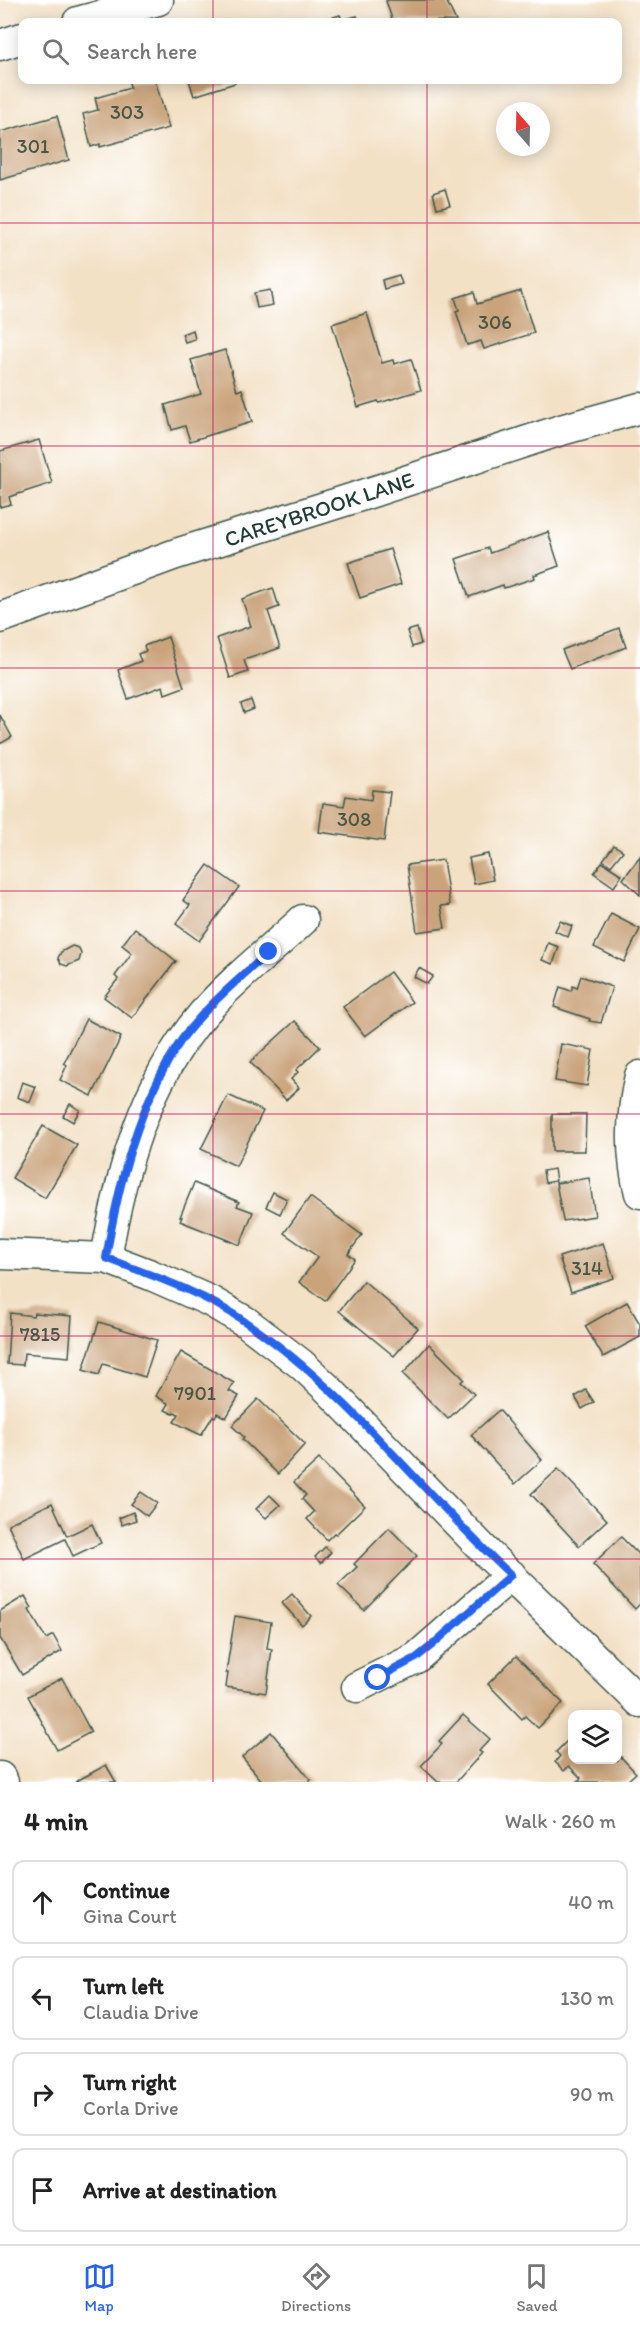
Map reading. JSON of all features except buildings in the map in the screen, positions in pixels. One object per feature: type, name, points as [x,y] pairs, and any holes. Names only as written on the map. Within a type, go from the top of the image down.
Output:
[{"type":"street","points":[[93,18],[158,0]]},
{"type":"street","points":[[0,45],[18,39]]},
{"type":"street","name":"CAREYBROOK LANE","points":[[0,618],[176,554],[561,430],[640,408]]},
{"type":"street","points":[[106,1258],[121,1180],[147,1105],[168,1063],[204,1012],[303,920]]},
{"type":"street","points":[[640,1076],[633,1124],[634,1153],[640,1193]]},
{"type":"street","points":[[0,1254],[106,1258],[210,1301],[273,1341],[328,1389],[640,1702]]},
{"type":"street","points":[[357,1687],[416,1658],[511,1575]]},
{"type":"street","points":[[0,1777],[3,1782]]},
{"type":"route","points":[[269,952],[204,1012],[183,1039],[155,1087],[132,1144],[121,1180],[106,1258],[210,1301],[273,1341],[328,1389],[511,1575],[416,1658],[378,1678]]}]
